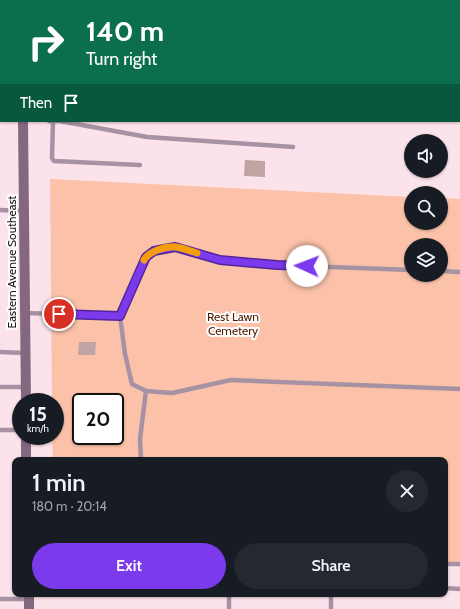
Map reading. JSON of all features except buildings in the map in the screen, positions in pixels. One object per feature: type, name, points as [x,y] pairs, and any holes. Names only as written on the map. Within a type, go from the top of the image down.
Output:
[{"type":"main road","name":"Eastern Avenue Southeast","points":[[23,122],[25,393]]},
{"type":"main road","points":[[26,445],[26,457]]},
{"type":"lane","points":[[53,122],[52,158],[54,161],[140,165]]},
{"type":"lane","points":[[65,122],[147,137],[294,147]]},
{"type":"lane","points":[[0,210],[25,211]]},
{"type":"lane","points":[[404,270],[277,265],[220,260],[175,247],[154,251],[146,257],[120,316],[125,354],[132,384],[146,391],[172,393],[231,380],[460,389]]},
{"type":"lane","points":[[448,271],[460,272]]},
{"type":"lane","points":[[25,313],[120,316]]},
{"type":"lane","points":[[0,352],[25,353]]},
{"type":"lane","points":[[0,387],[25,387]]},
{"type":"lane","points":[[141,457],[140,439],[146,391]]},
{"type":"lane","points":[[0,430],[12,430]]},
{"type":"lane","points":[[448,564],[460,564]]},
{"type":"lane","points":[[448,588],[460,589]]},
{"type":"lane","points":[[229,597],[229,609]]},
{"type":"lane","points":[[331,597],[331,609]]},
{"type":"lane","points":[[0,599],[29,601]]},
{"type":"green space","name":"Rest Lawn Cemetery","points":[[50,179],[404,197],[404,230],[448,230],[448,198],[460,199],[460,565],[448,564],[448,457],[53,457],[52,445],[64,445],[64,393],[52,393]]},
{"type":"slow traffic","points":[[144,260],[154,251],[166,248],[175,247],[197,253]]},
{"type":"route","points":[[59,314],[120,316],[146,257],[154,251],[166,248],[175,247],[220,260],[307,266]]}]
